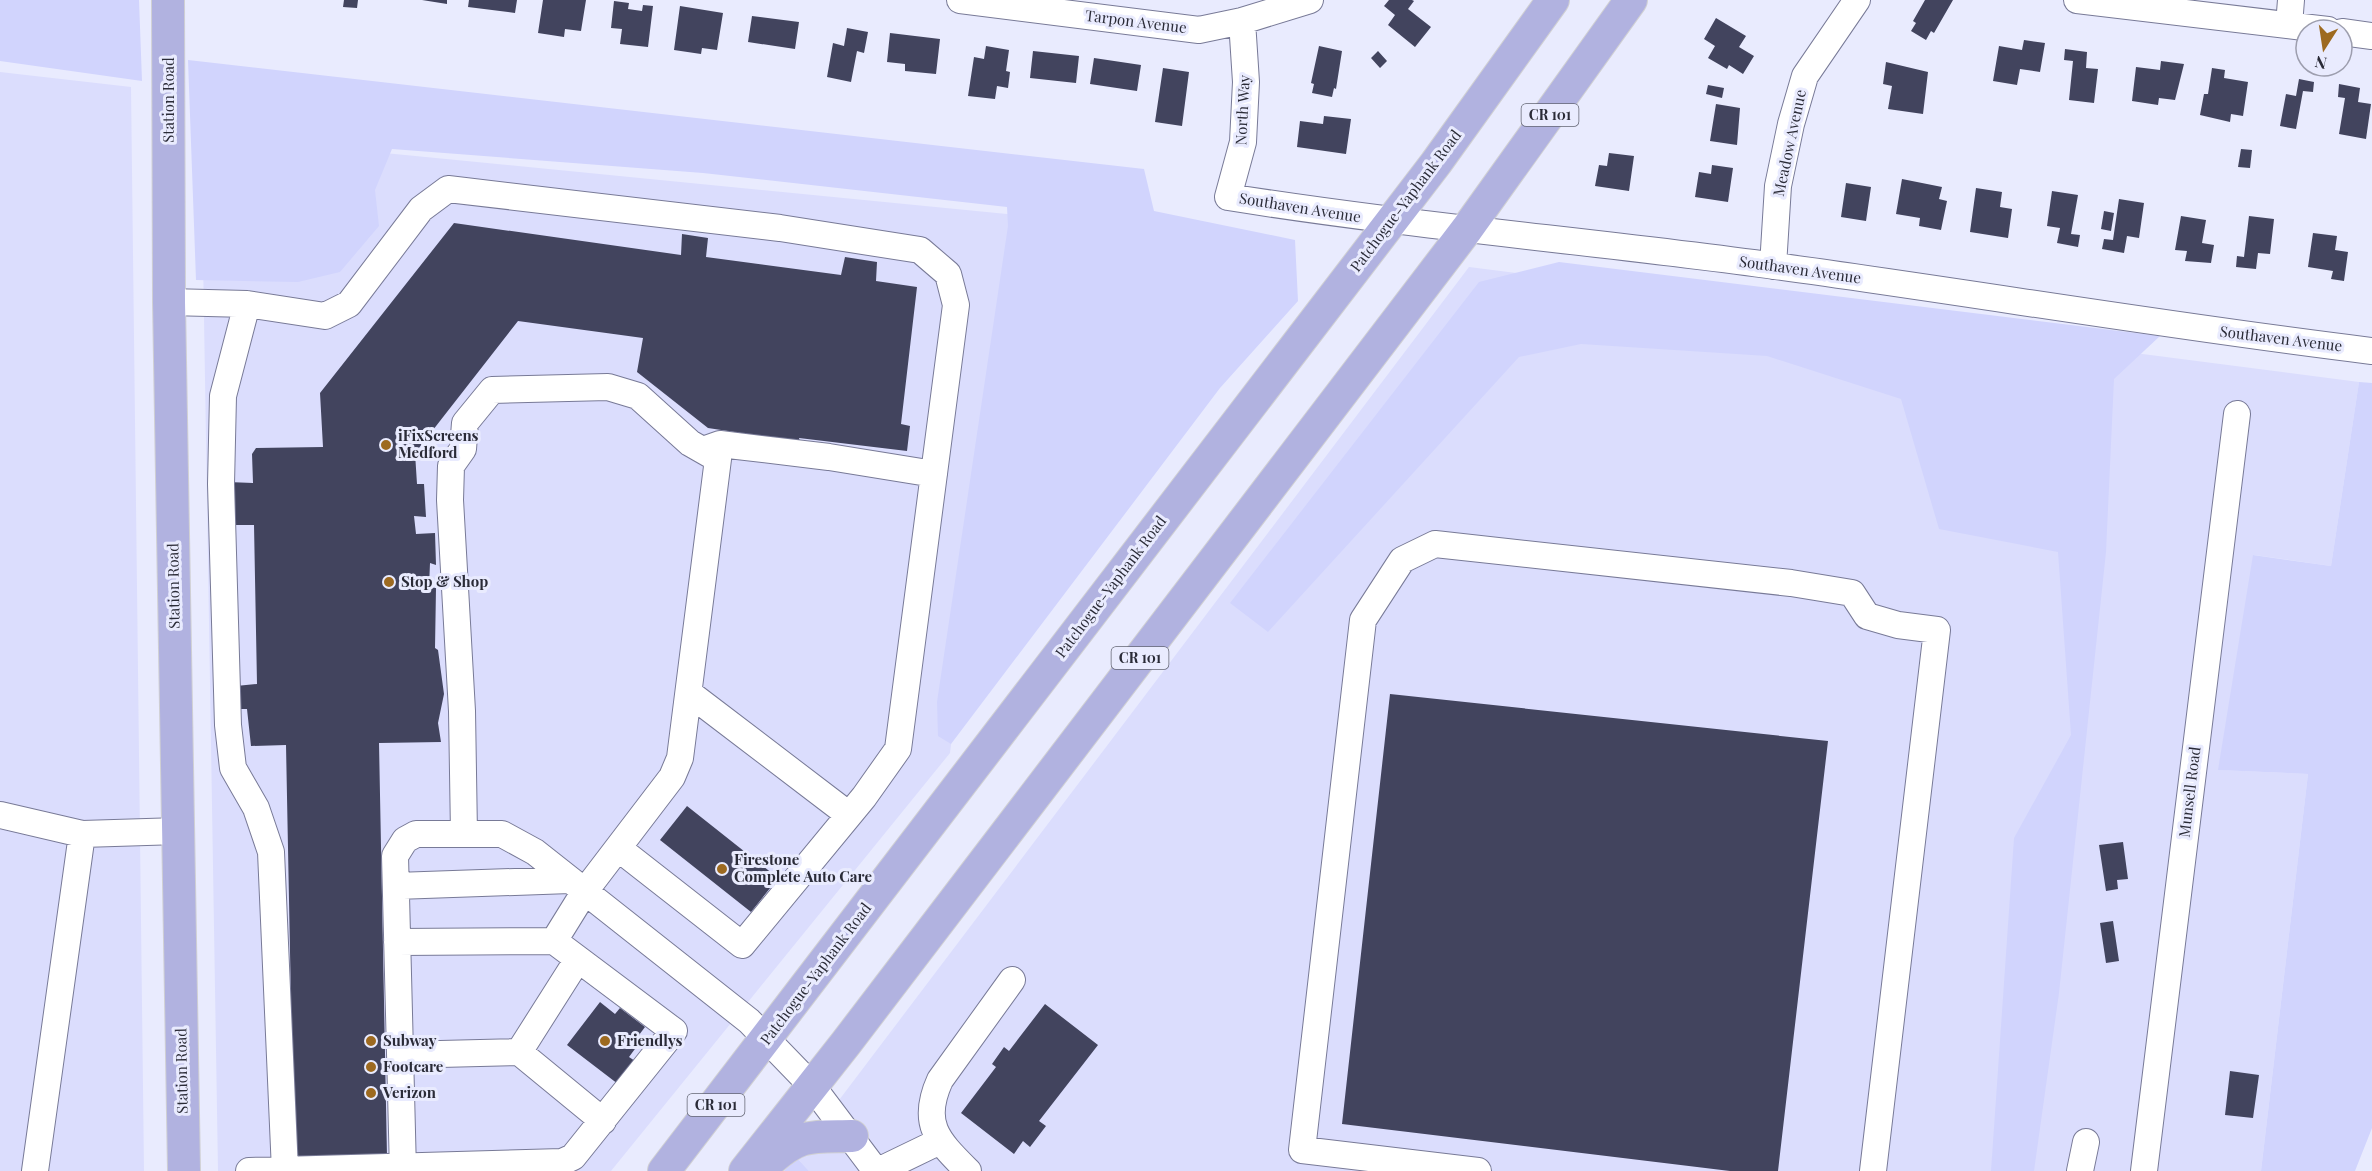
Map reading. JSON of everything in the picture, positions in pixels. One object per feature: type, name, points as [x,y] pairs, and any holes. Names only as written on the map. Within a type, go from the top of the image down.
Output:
[{"type":"main road","name":"Station Road","points":[[168,0],[169,302],[184,1171]]},
{"type":"main road","name":"Patchogue-Yaphank Road","points":[[664,1171],[1436,163],[1553,0]]},
{"type":"main road","name":"CR 101","points":[[745,1171],[1467,229],[1631,0]]},
{"type":"main road","points":[[758,1171],[792,1142],[803,1138],[852,1136]]},
{"type":"street","name":"Tarpon Avenue","points":[[960,0],[1199,30],[1242,21],[1310,0]]},
{"type":"street","name":"Meadow Avenue","points":[[1773,266],[1778,186],[1791,124],[1805,76],[1857,0]]},
{"type":"street","points":[[2077,0],[2290,12]]},
{"type":"street","name":"North Way","points":[[1228,197],[1243,142],[1246,82],[1242,21]]},
{"type":"street","points":[[2354,34],[2372,36]]},
{"type":"street","points":[[169,302],[247,304],[325,316],[349,304],[421,209],[448,189],[780,228],[920,250],[948,274],[956,305],[898,749],[849,815],[742,945],[618,848]]},
{"type":"street","name":"Southaven Avenue","points":[[1228,197],[1351,217],[1773,266],[2246,336],[2372,351]]},
{"type":"street","points":[[247,304],[223,396],[221,484],[228,725],[233,768],[256,808],[271,852],[285,1171]]},
{"type":"street","points":[[464,834],[462,711],[450,500],[451,466],[463,449],[465,423],[492,390],[608,387],[638,396],[690,443],[718,459],[680,758],[672,777],[618,848],[578,885],[554,941]]},
{"type":"street","name":"Munsell Road","points":[[2144,1171],[2236,414]]},
{"type":"street","points":[[702,450],[720,444],[829,457],[934,474]]},
{"type":"street","points":[[1478,1171],[1302,1150],[1363,620],[1402,560],[1436,544],[1791,583],[1842,591],[1852,593],[1868,616],[1898,625],[1937,630],[1873,1171]]},
{"type":"street","points":[[689,693],[849,815]]},
{"type":"street","points":[[0,815],[82,834],[179,831]]},
{"type":"street","points":[[36,1171],[82,834]]},
{"type":"street","points":[[403,1170],[395,856],[405,840],[416,834],[502,834],[516,840],[578,885],[749,1021],[812,1086],[877,1171],[938,1142]]},
{"type":"street","points":[[396,886],[578,885]]},
{"type":"street","points":[[249,1171],[403,1170],[562,1162],[573,1157],[674,1031],[554,941],[397,942]]},
{"type":"street","points":[[519,1052],[578,959]]},
{"type":"street","points":[[969,1171],[938,1142],[932,1122],[934,1093],[940,1080],[1012,980]]},
{"type":"street","points":[[400,1055],[519,1052],[603,1121]]},
{"type":"street","points":[[2080,1171],[2086,1142]]},
{"type":"shaded area","points":[[0,0],[139,0],[142,81],[0,61]]},
{"type":"shaded area","points":[[188,60],[1144,169],[1154,211],[1295,240],[1298,301],[1220,388],[951,744],[938,736],[937,702],[1008,226],[1007,207],[703,173],[392,149],[375,190],[379,226],[340,272],[298,282],[196,280]]},
{"type":"shaded area","points":[[0,72],[131,87],[144,1171],[0,1171]]},
{"type":"shaded area","points":[[201,135],[1017,215],[950,753],[611,1171],[218,1171]]},
{"type":"shaded area","points":[[1559,262],[2160,336],[2114,379],[2106,552],[2059,993],[2034,1171],[1991,1171],[2014,838],[2071,735],[2058,552],[1939,529],[1901,399],[1767,356],[1581,344],[1519,357],[1268,632],[1230,603],[1479,282]]},
{"type":"shaded area","points":[[1469,267],[2359,382],[2331,566],[2254,555],[2219,770],[2308,774],[2261,1171],[809,1171],[796,1157]]},
{"type":"shaded area","points":[[2359,382],[2372,383],[2372,1128],[2355,1171],[2261,1171],[2308,774],[2218,770],[2253,555],[2331,566]]},
{"type":"shaded area","points":[[796,1157],[809,1171],[784,1171]]},
{"type":"building","points":[[344,0],[358,0],[357,8],[343,7]]},
{"type":"building","points":[[422,0],[447,0],[447,4]]},
{"type":"building","points":[[469,0],[517,0],[515,13],[468,7]]},
{"type":"building","points":[[543,0],[586,0],[581,31],[565,29],[564,37],[538,33]]},
{"type":"building","points":[[1389,0],[1414,1],[1408,9],[1431,27],[1415,47],[1388,25],[1395,15],[1384,6]]},
{"type":"building","points":[[1925,0],[1953,0],[1934,33],[1931,31],[1926,40],[1911,31],[1916,23],[1913,21]]},
{"type":"building","points":[[614,1],[629,3],[628,9],[642,11],[643,5],[653,6],[648,47],[620,44],[622,29],[611,28]]},
{"type":"building","points":[[680,6],[723,13],[717,50],[702,48],[701,54],[674,50]]},
{"type":"building","points":[[752,16],[799,22],[795,49],[748,42]]},
{"type":"building","points":[[1716,18],[1746,36],[1739,47],[1754,56],[1743,74],[1729,65],[1727,69],[1708,58],[1715,46],[1704,39]]},
{"type":"building","points":[[847,28],[868,32],[864,53],[857,51],[851,82],[827,77],[833,43],[844,46]]},
{"type":"building","points":[[890,33],[940,39],[936,74],[905,71],[905,64],[887,62]]},
{"type":"building","points":[[2024,40],[2045,43],[2040,72],[2020,69],[2017,85],[1993,81],[1999,46],[2022,50]]},
{"type":"building","points":[[986,46],[1009,50],[1006,71],[1010,72],[1008,88],[997,86],[995,99],[968,96],[974,57],[984,59]]},
{"type":"building","points":[[1319,46],[1342,51],[1336,89],[1334,88],[1332,97],[1312,93],[1314,84],[1311,83]]},
{"type":"building","points":[[2065,49],[2087,52],[2086,68],[2098,69],[2094,103],[2069,100],[2073,61],[2064,60]]},
{"type":"building","points":[[1033,51],[1079,56],[1076,83],[1030,78]]},
{"type":"building","points":[[1378,51],[1387,61],[1380,68],[1371,58]]},
{"type":"building","points":[[1094,58],[1141,65],[1137,91],[1090,84]]},
{"type":"building","points":[[2161,61],[2184,64],[2175,100],[2159,98],[2158,105],[2132,101],[2136,67],[2160,70]]},
{"type":"building","points":[[1886,62],[1928,72],[1923,114],[1888,109],[1892,86],[1883,84]]},
{"type":"building","points":[[1163,68],[1189,72],[1182,126],[1155,122]]},
{"type":"building","points":[[2212,68],[2225,70],[2224,78],[2248,82],[2243,116],[2231,114],[2230,122],[2200,115],[2204,94],[2208,94]]},
{"type":"building","points":[[2299,79],[2314,82],[2313,92],[2303,91],[2296,129],[2280,126],[2286,94],[2296,96]]},
{"type":"building","points":[[2339,84],[2360,88],[2358,102],[2371,104],[2366,139],[2339,134],[2345,98],[2338,97]]},
{"type":"building","points":[[1708,85],[1724,88],[1722,98],[1706,94]]},
{"type":"building","points":[[1716,104],[1740,108],[1737,145],[1710,141]]},
{"type":"building","points":[[1324,116],[1351,119],[1346,154],[1297,147],[1300,121],[1323,124]]},
{"type":"building","points":[[2241,149],[2252,150],[2250,168],[2238,167]]},
{"type":"building","points":[[1609,153],[1634,156],[1629,191],[1595,186],[1599,165],[1607,166]]},
{"type":"building","points":[[1712,165],[1733,168],[1728,202],[1695,197],[1699,172],[1711,174]]},
{"type":"building","points":[[1902,179],[1942,187],[1939,199],[1947,201],[1941,230],[1919,226],[1920,218],[1896,214]]},
{"type":"building","points":[[1846,183],[1871,187],[1866,221],[1841,217]]},
{"type":"building","points":[[1976,188],[2002,192],[2000,207],[2012,209],[2008,238],[1970,232]]},
{"type":"building","points":[[2052,191],[2078,195],[2071,234],[2080,235],[2078,247],[2057,243],[2060,228],[2047,226]]},
{"type":"building","points":[[2119,199],[2144,203],[2139,238],[2127,236],[2124,253],[2102,249],[2104,239],[2113,240]]},
{"type":"building","points":[[2104,211],[2114,213],[2111,231],[2101,229]]},
{"type":"building","points":[[2181,216],[2206,220],[2202,243],[2214,245],[2211,263],[2185,261],[2187,251],[2175,250]]},
{"type":"building","points":[[2249,216],[2274,219],[2270,254],[2258,253],[2256,269],[2236,267],[2237,256],[2244,257]]},
{"type":"building","points":[[454,223],[681,255],[682,234],[708,238],[706,257],[841,275],[845,257],[877,262],[876,281],[917,287],[901,424],[910,426],[907,451],[799,438],[800,442],[708,428],[637,372],[643,338],[518,321],[415,453],[417,484],[424,484],[426,517],[414,516],[416,534],[435,533],[436,565],[430,563],[429,587],[436,588],[435,648],[438,650],[444,694],[438,723],[441,742],[379,743],[387,1156],[294,1158],[286,745],[251,746],[247,709],[236,709],[236,686],[257,684],[254,525],[231,525],[228,482],[253,483],[252,454],[256,448],[323,447],[320,393]]},
{"type":"building","points":[[2313,233],[2337,236],[2335,250],[2348,252],[2344,281],[2331,279],[2333,271],[2308,267]]},
{"type":"building","points":[[1390,694],[1828,741],[1778,1171],[1730,1171],[1342,1124]]},
{"type":"building","points":[[687,806],[778,878],[751,912],[660,840]]},
{"type":"building","points":[[2123,842],[2128,879],[2117,880],[2118,889],[2106,891],[2099,845]]},
{"type":"building","points":[[2113,921],[2119,961],[2106,963],[2100,923]]},
{"type":"building","name":"Friendlys","points":[[600,1002],[615,1014],[620,1008],[645,1027],[639,1035],[643,1038],[629,1057],[635,1061],[618,1084],[567,1045]]},
{"type":"building","points":[[1045,1004],[1098,1045],[1039,1121],[1046,1126],[1030,1147],[1023,1141],[1014,1154],[961,1113],[996,1067],[992,1064],[1004,1047],[1009,1051]]},
{"type":"building","points":[[2230,1071],[2259,1075],[2253,1118],[2225,1115]]},
{"type":"place","name":"iFixScreens Medford","points":[[386,445]]},
{"type":"place","name":"Stop & Shop","points":[[389,582]]},
{"type":"place","name":"Firestone Complete Auto Care","points":[[722,869]]},
{"type":"place","name":"Subway","points":[[371,1041]]},
{"type":"place","name":"Friendlys","points":[[605,1041]]},
{"type":"place","name":"Footcare","points":[[371,1067]]},
{"type":"place","name":"Verizon","points":[[371,1093]]}]
